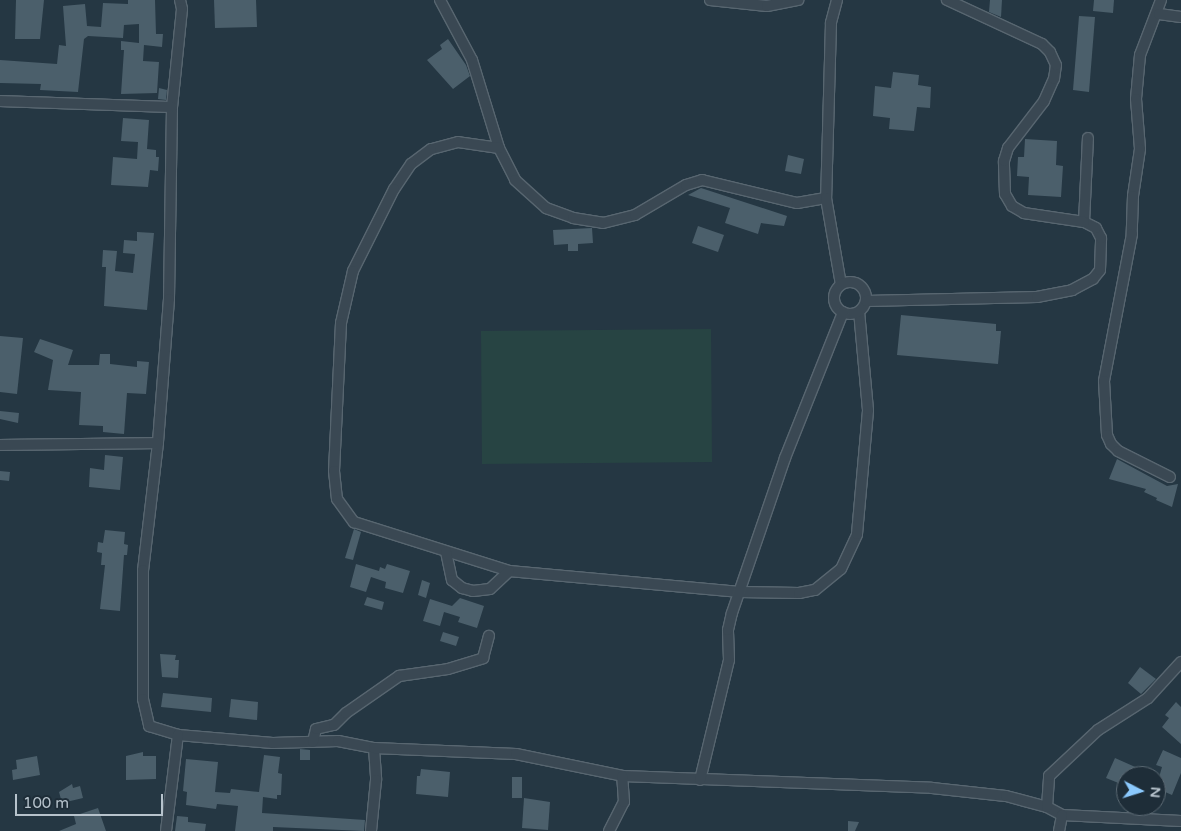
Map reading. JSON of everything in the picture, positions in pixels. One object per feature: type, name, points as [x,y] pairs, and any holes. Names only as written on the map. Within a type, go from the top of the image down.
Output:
[{"type":"street","points":[[180,0],[182,9],[172,107],[169,299],[158,443],[143,570],[143,700],[149,726],[178,735],[273,743],[338,741],[374,748],[516,754],[622,776],[932,788],[1006,796],[1046,807],[1062,815],[1181,821]]},
{"type":"street","points":[[440,0],[479,77],[499,148],[515,180],[546,208],[573,218],[603,223],[635,215],[686,185],[702,180],[797,203],[826,198]]},
{"type":"street","points":[[710,0],[767,6],[798,0]]},
{"type":"street","points":[[837,0],[832,23],[826,198],[841,285],[835,299],[843,312]]},
{"type":"street","points":[[866,301],[1037,297],[1072,290],[1093,279],[1102,260],[1101,238],[1096,228],[1084,222],[1024,213],[1012,206],[1005,194],[1004,161],[1008,148],[1044,101],[1054,79],[1056,65],[1050,52],[1042,44],[966,3],[947,0]]},
{"type":"street","points":[[1161,0],[1159,14],[1140,55],[1136,99],[1140,149],[1133,196],[1132,234],[1104,381],[1107,435],[1111,444],[1118,452],[1170,477]]},
{"type":"street","points":[[1159,14],[1181,17]]},
{"type":"street","points":[[0,101],[172,107]]},
{"type":"street","points":[[1084,222],[1088,138]]},
{"type":"street","points":[[499,148],[458,142],[431,149],[411,164],[394,189],[353,271],[341,323],[334,441],[337,499],[354,522],[509,571],[740,592],[799,593],[815,590],[841,569],[851,553],[857,534],[868,410],[859,312],[866,301]]},
{"type":"street","points":[[841,285],[859,285],[866,301]]},
{"type":"street","points":[[843,312],[859,312]]},
{"type":"street","points":[[700,780],[729,660],[728,630],[785,458],[843,312]]},
{"type":"street","points":[[0,445],[158,443]]},
{"type":"street","points":[[446,552],[452,580],[462,588],[473,591],[490,589],[509,571]]},
{"type":"street","points":[[313,742],[316,729],[334,726],[346,713],[398,676],[448,669],[483,658],[489,636]]},
{"type":"street","points":[[1046,807],[1049,776],[1098,730],[1148,698],[1181,662]]},
{"type":"street","points":[[166,831],[178,735]]},
{"type":"street","points":[[371,831],[376,780],[374,748]]},
{"type":"street","points":[[609,831],[624,802],[622,776]]},
{"type":"street","points":[[1059,831],[1062,815]]},
{"type":"green space","points":[[711,329],[712,462],[482,464],[481,331]]},
{"type":"building","points":[[16,0],[44,0],[40,39],[15,39]]},
{"type":"building","points":[[128,0],[155,0],[156,34],[163,34],[162,47],[144,45],[143,61],[159,62],[157,93],[121,94],[124,50],[121,50],[121,41],[139,43],[139,24],[124,25],[123,38],[88,36],[84,39],[78,92],[40,90],[41,84],[0,83],[0,60],[57,64],[59,45],[66,46],[63,6],[85,4],[87,26],[101,27],[103,3],[128,4]]},
{"type":"building","points":[[214,0],[256,0],[257,27],[215,28]]},
{"type":"building","points":[[990,0],[1002,0],[1001,17],[989,12]]},
{"type":"building","points":[[1094,0],[1114,0],[1113,13],[1093,11]]},
{"type":"building","points":[[1079,16],[1095,17],[1089,92],[1073,90]]},
{"type":"building","points":[[448,39],[466,65],[470,76],[453,89],[427,60],[442,49],[440,45]]},
{"type":"building","points":[[893,72],[919,75],[918,85],[931,87],[930,108],[917,107],[914,131],[889,129],[890,118],[873,116],[875,86],[891,88]]},
{"type":"building","points":[[159,88],[167,90],[166,100],[158,99]]},
{"type":"building","points":[[123,118],[149,120],[147,149],[156,150],[156,157],[159,157],[158,171],[150,170],[148,187],[111,185],[113,157],[137,159],[138,142],[121,141]]},
{"type":"building","points":[[1025,139],[1057,141],[1056,165],[1063,166],[1061,197],[1028,195],[1029,177],[1017,176],[1018,157],[1024,157]]},
{"type":"building","points":[[788,155],[804,159],[801,174],[785,171]]},
{"type":"building","points":[[701,188],[787,216],[784,226],[761,223],[758,234],[725,223],[730,208],[688,195]]},
{"type":"building","points":[[698,226],[724,235],[718,252],[692,243]]},
{"type":"building","points":[[592,228],[593,243],[578,244],[578,251],[568,251],[568,244],[554,245],[553,230]]},
{"type":"building","points":[[137,232],[154,233],[147,310],[104,306],[106,267],[102,267],[103,250],[117,251],[115,271],[133,273],[135,254],[123,253],[124,240],[137,241]]},
{"type":"building","points":[[901,315],[996,324],[996,331],[1001,331],[998,364],[897,355]]},
{"type":"building","points":[[0,336],[23,338],[17,394],[0,392]]},
{"type":"building","points":[[40,339],[73,350],[68,365],[99,365],[100,354],[110,354],[110,364],[137,367],[137,361],[149,362],[146,394],[127,393],[124,434],[103,432],[103,426],[79,425],[81,392],[48,390],[53,360],[34,352]]},
{"type":"building","points":[[0,411],[19,413],[18,423],[0,419]]},
{"type":"building","points":[[105,455],[123,457],[120,490],[89,487],[90,468],[104,470]]},
{"type":"building","points":[[1117,459],[1167,486],[1178,484],[1172,507],[1144,492],[1146,489],[1109,479]]},
{"type":"building","points":[[0,471],[10,472],[9,481],[0,480]]},
{"type":"building","points":[[354,529],[361,532],[353,560],[345,558]]},
{"type":"building","points":[[105,530],[125,532],[124,544],[128,545],[127,555],[124,555],[120,611],[100,609],[105,565],[101,565],[102,553],[97,552],[98,542],[103,543]]},
{"type":"building","points":[[356,564],[379,571],[380,567],[385,569],[387,564],[410,571],[403,593],[385,588],[386,582],[371,577],[366,592],[350,587]]},
{"type":"building","points":[[422,580],[430,583],[426,598],[418,595]]},
{"type":"building","points":[[367,597],[384,602],[382,610],[364,605]]},
{"type":"building","points":[[460,598],[484,606],[477,628],[458,622],[460,617],[444,612],[440,626],[423,621],[430,599],[452,606]]},
{"type":"building","points":[[443,632],[459,637],[456,646],[440,641]]},
{"type":"building","points":[[160,654],[176,655],[175,660],[179,660],[178,678],[162,677]]},
{"type":"building","points":[[1140,667],[1156,679],[1141,694],[1128,683]]},
{"type":"building","points":[[163,693],[212,698],[211,712],[161,707]]},
{"type":"building","points":[[231,699],[258,702],[257,720],[229,717]]},
{"type":"building","points":[[1176,702],[1181,707],[1181,744],[1162,727],[1169,718],[1165,715]]},
{"type":"building","points":[[300,749],[310,750],[310,760],[300,760]]},
{"type":"building","points":[[1163,750],[1181,758],[1181,773],[1172,795],[1166,792],[1166,766],[1156,765]]},
{"type":"building","points":[[143,752],[143,756],[156,756],[156,779],[126,780],[126,756]]},
{"type":"building","points":[[264,755],[280,757],[278,773],[282,774],[281,795],[277,795],[277,799],[263,797],[262,813],[365,820],[364,831],[273,827],[273,831],[235,831],[238,806],[217,804],[216,809],[186,805],[187,792],[183,791],[186,759],[218,762],[215,792],[230,793],[231,789],[259,792]]},
{"type":"building","points":[[37,756],[40,775],[13,780],[12,770],[17,769],[16,760]]},
{"type":"building","points":[[1115,758],[1133,766],[1116,766],[1116,782],[1106,778]]},
{"type":"building","points":[[421,769],[450,772],[448,797],[416,794],[417,776],[420,776]]},
{"type":"building","points":[[512,777],[522,777],[522,798],[512,798]]},
{"type":"building","points":[[72,784],[73,788],[80,786],[83,798],[62,803],[59,792]]},
{"type":"building","points":[[524,798],[550,802],[548,830],[522,828]]},
{"type":"building","points":[[98,808],[106,831],[59,831],[76,824],[74,816]]},
{"type":"building","points":[[177,816],[188,817],[188,822],[206,824],[205,831],[175,831]]},
{"type":"building","points":[[848,821],[859,822],[855,831],[848,831]]}]
